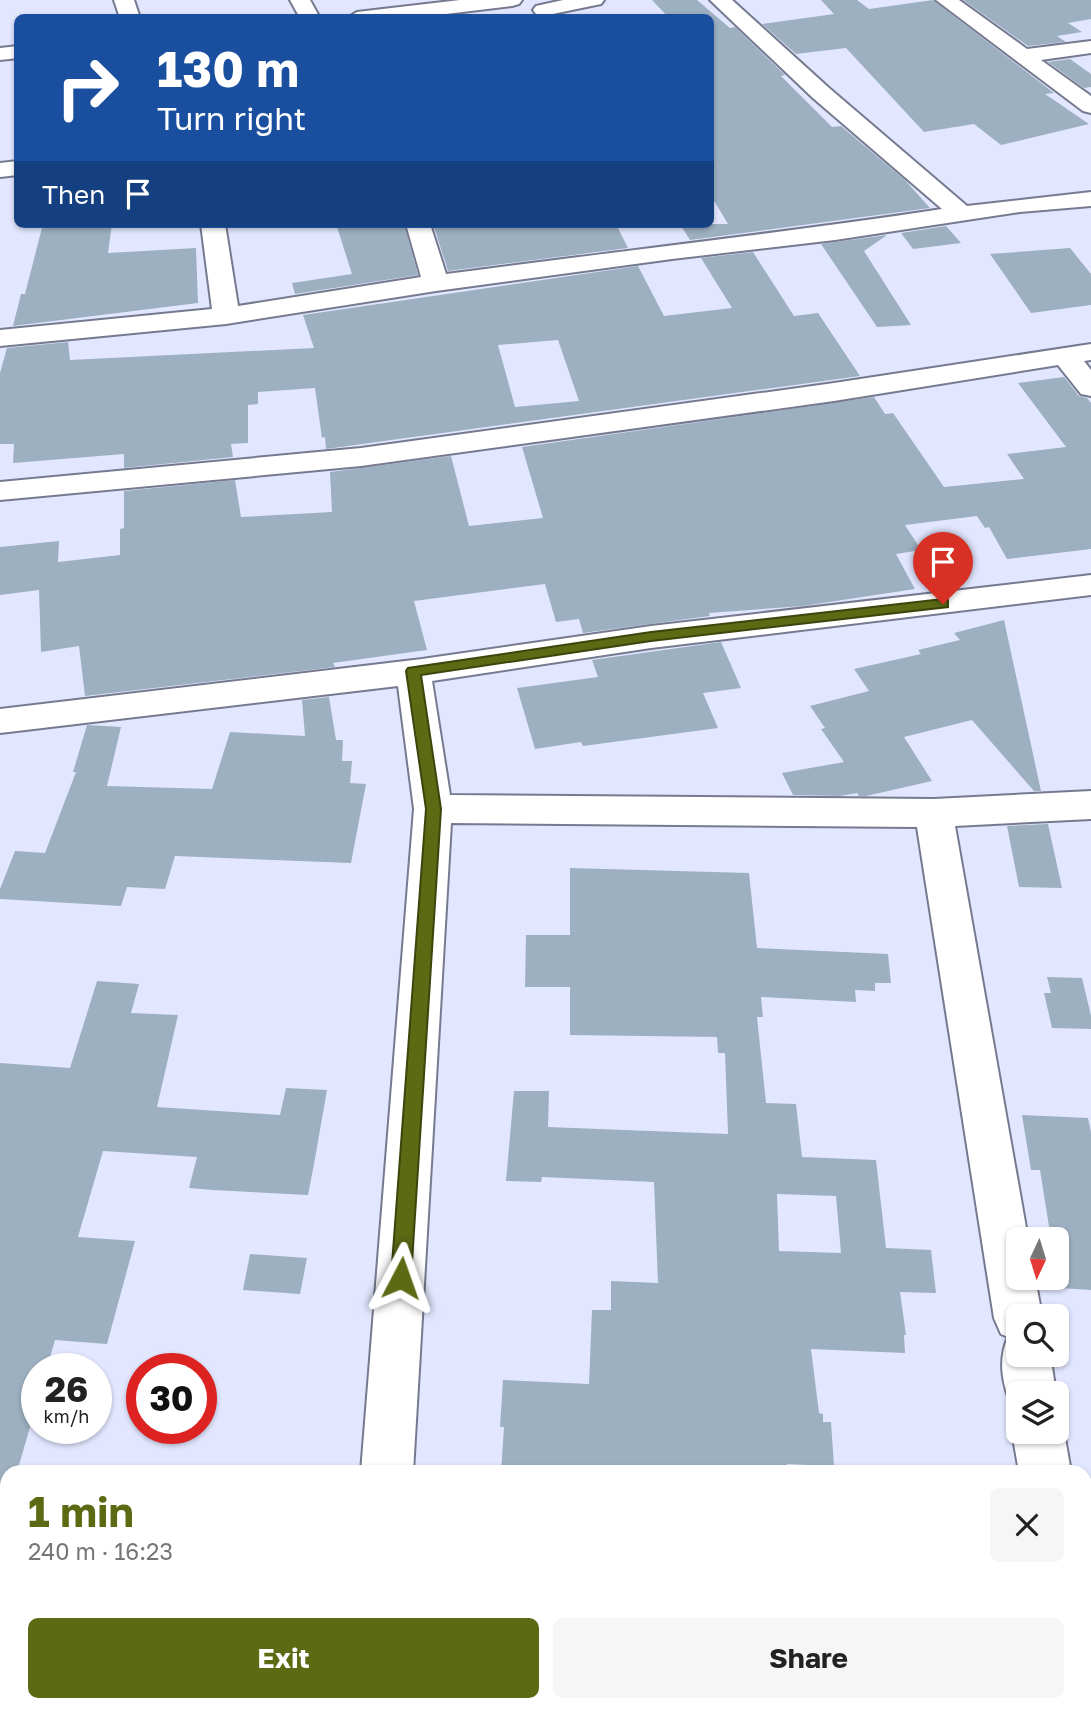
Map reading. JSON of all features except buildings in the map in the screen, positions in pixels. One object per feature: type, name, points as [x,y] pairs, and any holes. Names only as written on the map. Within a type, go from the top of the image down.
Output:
[{"type":"street","points":[[391,14],[512,0]]},
{"type":"street","points":[[542,9],[594,0]]},
{"type":"street","points":[[720,0],[821,93],[962,214]]},
{"type":"street","points":[[946,0],[1091,106]]},
{"type":"street","points":[[1021,56],[1091,47]]},
{"type":"street","points":[[0,338],[226,316],[436,283],[1091,199]]},
{"type":"street","points":[[214,228],[226,316]]},
{"type":"street","points":[[419,228],[436,283]]},
{"type":"street","points":[[704,228],[717,246]]},
{"type":"street","points":[[0,491],[361,457],[834,393],[1078,354],[1091,388]]},
{"type":"street","points":[[0,721],[413,671],[651,637],[1091,585]]},
{"type":"street","points":[[387,1465],[433,809],[413,671]]},
{"type":"street","points":[[433,809],[934,813],[1091,805]]},
{"type":"street","points":[[934,813],[1016,1304]]},
{"type":"street","points":[[1040,1444],[1044,1465]]},
{"type":"route","points":[[401,1278],[433,809],[413,671],[651,637],[943,604]]}]
